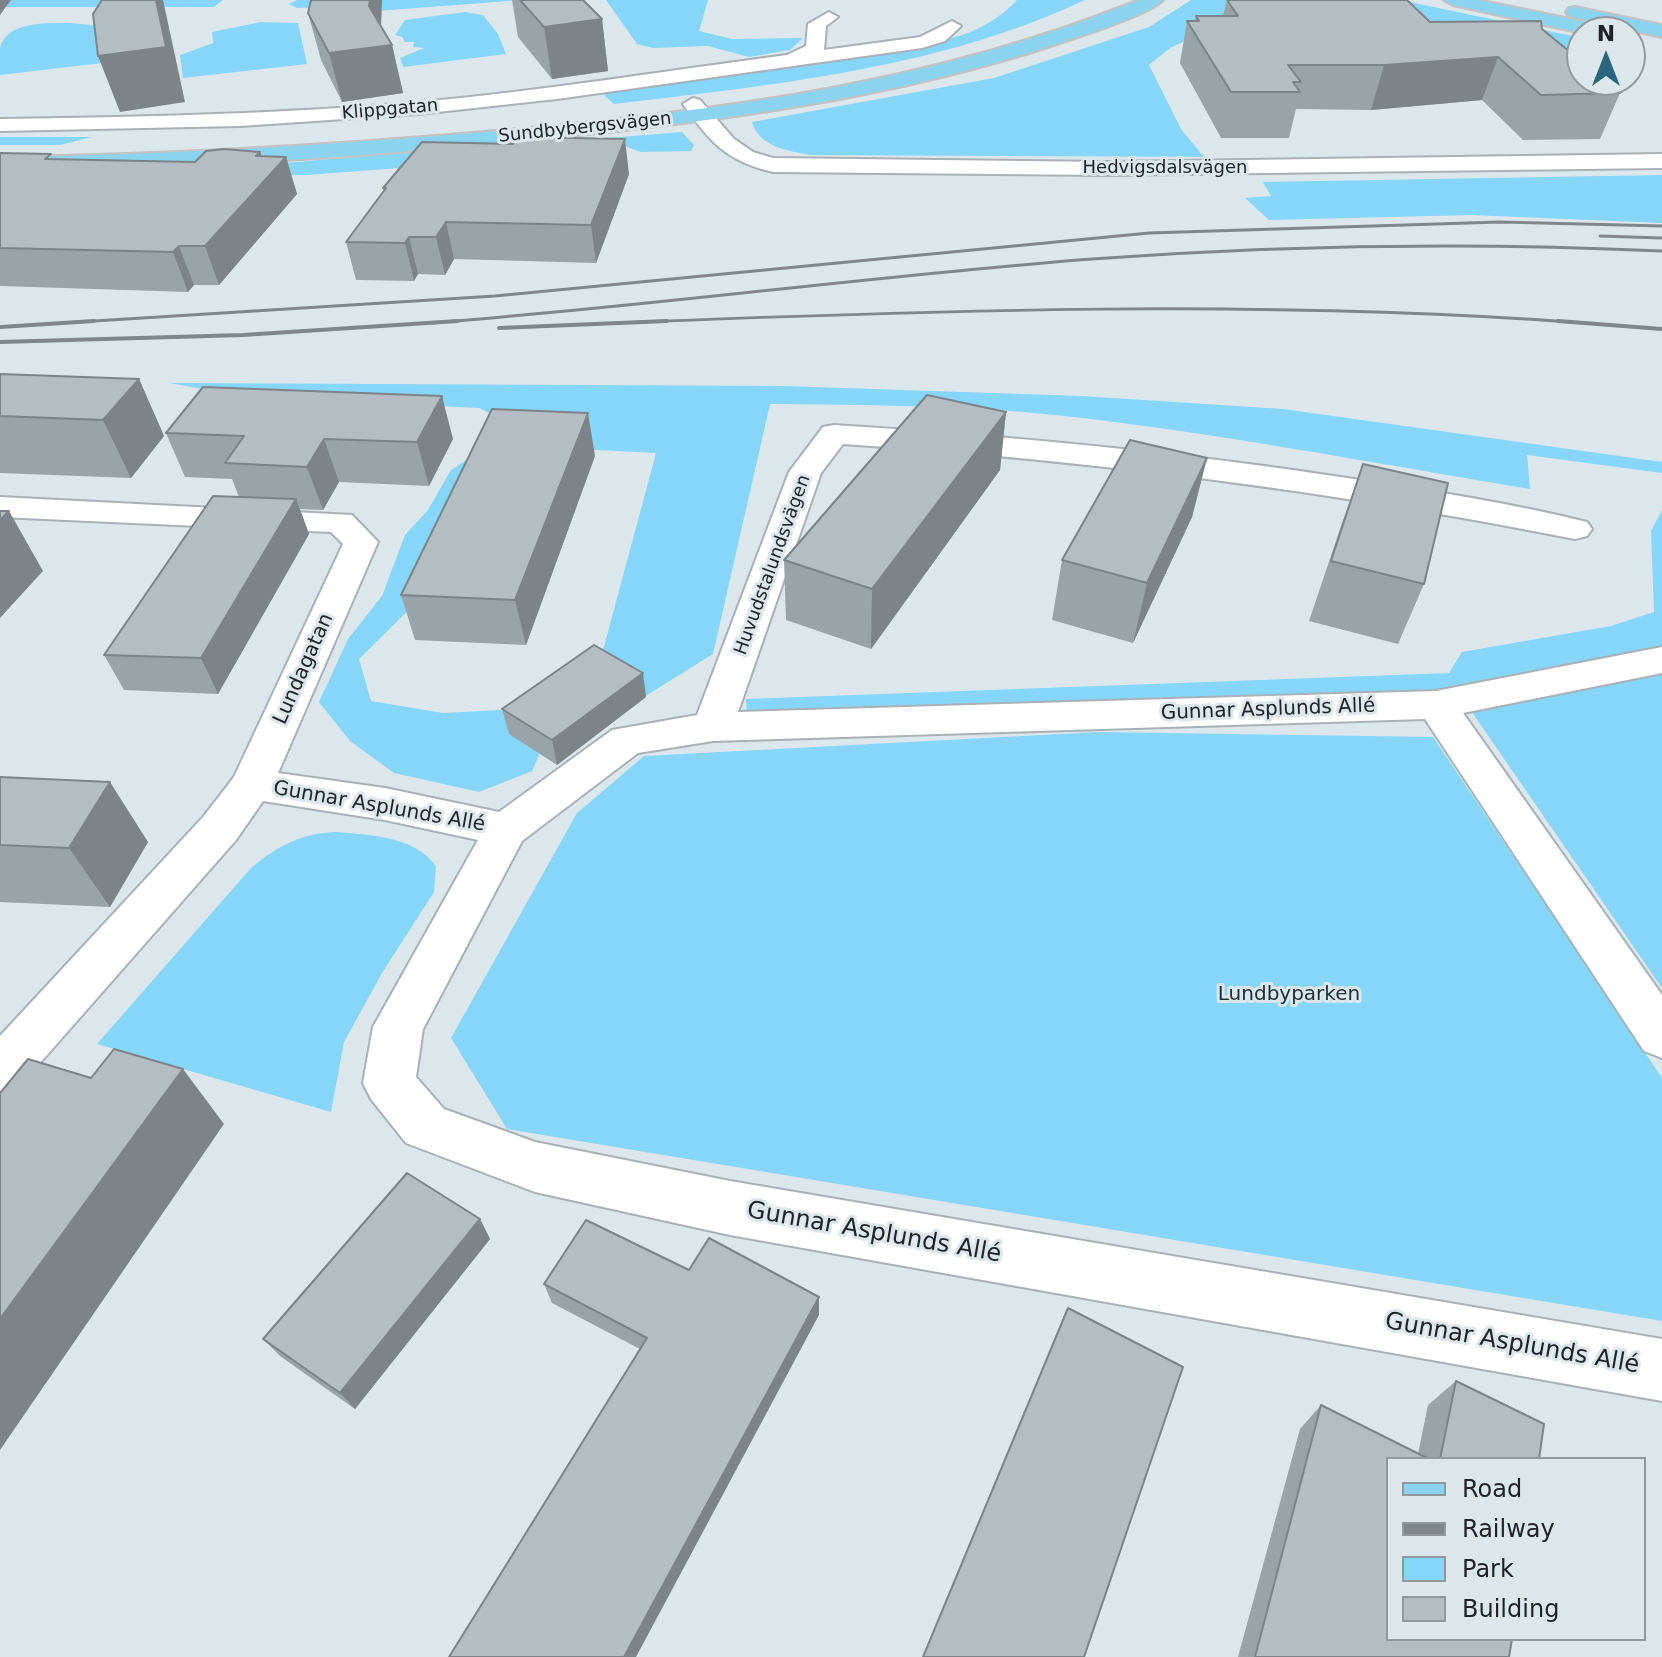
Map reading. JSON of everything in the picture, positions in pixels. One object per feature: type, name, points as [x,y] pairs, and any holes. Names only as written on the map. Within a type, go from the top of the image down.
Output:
[{"type":"main road","name":"Sundbybergsvägen","points":[[0,164],[139,156],[311,153],[634,124],[697,109],[917,69],[1023,41],[1122,0]]},
{"type":"main road","name":"Sundbybergsvägen","points":[[697,109],[791,101],[959,68],[1038,45],[1154,0]]},
{"type":"main road","points":[[1453,0],[1566,24]]},
{"type":"main road","points":[[1521,0],[1662,31]]},
{"type":"main road","name":"Sundbybergsvägen","points":[[0,156],[96,158]]},
{"type":"street","points":[[791,60],[815,49],[817,24],[829,17]]},
{"type":"street","name":"Klippgatan","points":[[0,125],[168,124],[348,114],[481,102],[922,42],[938,37],[952,26]]},
{"type":"street","points":[[699,52],[713,57],[725,68]]},
{"type":"street","name":"Klippgatan","points":[[612,84],[658,57]]},
{"type":"street","name":"Hedvigsdalsvägen","points":[[697,109],[719,138],[737,154],[749,161],[773,165],[926,169],[1185,168],[1662,161]]},
{"type":"street","points":[[139,156],[168,124]]},
{"type":"street","points":[[96,158],[128,125]]},
{"type":"street","name":"Huvudstalundsvägen","points":[[713,727],[805,472],[834,434],[979,442],[1126,457],[1350,489],[1575,529]]},
{"type":"street","name":"Lundagatan","points":[[0,507],[340,522],[361,542],[252,784],[220,828],[0,1072]]},
{"type":"street","name":"Gunnar Asplunds Allé","points":[[1662,660],[1436,705],[713,727],[627,740],[506,830],[398,1027],[389,1083],[425,1126],[535,1167],[730,1208],[1662,1370]]},
{"type":"street","points":[[1436,705],[1662,1036]]},
{"type":"street","name":"Gunnar Asplunds Allé","points":[[252,784],[385,804],[506,830]]},
{"type":"green space","points":[[0,0],[223,0],[214,7],[0,7]]},
{"type":"green space","points":[[297,0],[522,0],[324,15],[328,7],[297,8],[289,4]]},
{"type":"green space","points":[[606,0],[708,0],[699,31],[732,39],[803,38],[790,50],[749,57],[708,46],[653,48],[637,44]]},
{"type":"green space","points":[[1017,0],[1085,0],[1029,24],[972,43],[854,71],[614,104],[602,93],[927,45],[976,30]]},
{"type":"green space","points":[[1191,0],[1400,0],[1566,35],[1566,51],[1377,10],[1189,39],[1170,48],[1149,65],[1181,129],[1204,157],[811,155],[768,142],[752,122],[994,78],[1149,27]]},
{"type":"green space","points":[[465,12],[483,15],[498,34],[506,54],[403,67],[400,58],[424,48],[413,47],[414,42],[405,42],[395,35],[405,20]]},
{"type":"green space","points":[[261,22],[298,23],[307,64],[183,78],[180,55],[213,43],[212,32]]},
{"type":"green space","points":[[69,23],[103,26],[102,63],[0,75],[0,48],[10,33],[29,25]]},
{"type":"green space","points":[[682,132],[694,145],[691,151],[641,152],[627,147],[561,142]]},
{"type":"green space","points":[[0,137],[92,137],[60,145],[0,145]]},
{"type":"green space","points":[[495,142],[505,160],[307,175],[181,175],[178,167],[298,162]]},
{"type":"green space","points":[[1662,175],[1662,223],[1471,215],[1269,220],[1245,198],[1271,196],[1263,182]]},
{"type":"green space","points":[[169,383],[784,386],[1082,396],[1283,409],[1662,462],[1662,473],[1527,455],[1530,489],[1234,439],[1055,415],[948,407],[770,404],[713,654],[631,705],[599,665],[656,453],[515,446],[508,422],[479,408],[242,396]]},
{"type":"green space","points":[[479,452],[433,586],[359,659],[371,701],[443,713],[500,710],[549,732],[532,771],[479,792],[394,773],[350,741],[319,702],[348,639],[382,596],[405,535],[428,510],[451,470]]},
{"type":"green space","points":[[1662,510],[1662,988],[1458,692],[747,717],[746,699],[1449,673],[1462,652],[1611,626],[1654,612],[1651,531]]},
{"type":"green space","name":"Lundbyparken","points":[[1099,732],[1433,737],[1662,1078],[1662,1321],[507,1129],[451,1038],[577,813],[644,756]]},
{"type":"green space","points":[[336,832],[377,836],[404,843],[416,848],[436,866],[434,892],[382,973],[344,1042],[331,1112],[97,1044],[251,868],[290,842]]},
{"type":"building","points":[[102,0],[156,0],[166,47],[98,56],[93,14]]},
{"type":"building","points":[[311,0],[370,0],[369,6],[392,45],[329,53],[308,13]]},
{"type":"building","points":[[520,0],[583,0],[602,19],[544,27]]},
{"type":"building","points":[[1227,0],[1407,0],[1430,22],[1541,21],[1542,29],[1566,49],[1566,94],[1541,95],[1498,57],[1384,65],[1288,65],[1301,82],[1293,82],[1300,92],[1231,92],[1187,21],[1199,21],[1196,16],[1238,16]]},
{"type":"building","points":[[518,137],[625,139],[591,225],[446,222],[436,237],[409,237],[405,243],[346,242],[386,188],[383,188],[422,142],[513,144]]},
{"type":"building","points":[[206,151],[260,152],[256,156],[286,157],[205,246],[179,246],[173,252],[0,248],[0,153],[51,154],[45,159],[195,162]]},
{"type":"building","points":[[0,374],[139,379],[103,420],[0,416]]},
{"type":"building","points":[[203,387],[442,396],[417,442],[324,439],[307,467],[225,463],[244,436],[166,433]]},
{"type":"building","points":[[927,395],[1006,412],[872,589],[784,560]]},
{"type":"building","points":[[492,409],[588,413],[515,600],[401,595]]},
{"type":"building","points":[[1130,440],[1207,458],[1147,583],[1062,560]]},
{"type":"building","points":[[1363,464],[1448,483],[1424,584],[1331,561]]},
{"type":"building","points":[[213,496],[296,499],[201,658],[104,655]]},
{"type":"building","points":[[0,511],[9,511],[0,520]]},
{"type":"building","points":[[594,645],[643,673],[552,740],[502,709]]},
{"type":"building","points":[[0,777],[110,782],[69,848],[0,845]]},
{"type":"building","points":[[114,1049],[183,1069],[0,1319],[0,1093],[28,1059],[91,1078]]},
{"type":"building","points":[[407,1173],[480,1219],[340,1393],[263,1339]]},
{"type":"building","points":[[586,1220],[689,1270],[709,1238],[819,1297],[624,1657],[449,1657],[647,1338],[544,1284]]},
{"type":"building","points":[[1068,1308],[1183,1367],[1084,1657],[923,1657]]},
{"type":"building","points":[[1456,1381],[1544,1424],[1539,1457],[1440,1457]]},
{"type":"building","points":[[1321,1405],[1425,1457],[1386,1457],[1386,1641],[1512,1641],[1509,1657],[1255,1657]]},
{"type":"railway","points":[[91,321],[495,296],[1149,233],[1500,222],[1662,226]]},
{"type":"railway","points":[[1600,236],[1662,238]]},
{"type":"railway","points":[[444,322],[1010,266],[1163,254],[1448,246],[1662,251]]},
{"type":"railway","points":[[636,322],[980,311],[1221,309],[1342,311],[1584,323]]},
{"type":"railway","points":[[0,327],[91,321]]},
{"type":"railway","points":[[62,323],[91,321]]},
{"type":"railway","points":[[444,322],[458,321]]},
{"type":"railway","points":[[636,322],[667,321]]},
{"type":"railway","points":[[1558,321],[1584,323]]},
{"type":"railway","points":[[0,342],[243,335],[444,322]]},
{"type":"railway","points":[[432,323],[444,322]]},
{"type":"railway","points":[[499,328],[636,322]]},
{"type":"railway","points":[[617,323],[636,322]]},
{"type":"railway","points":[[1584,323],[1662,329]]}]
